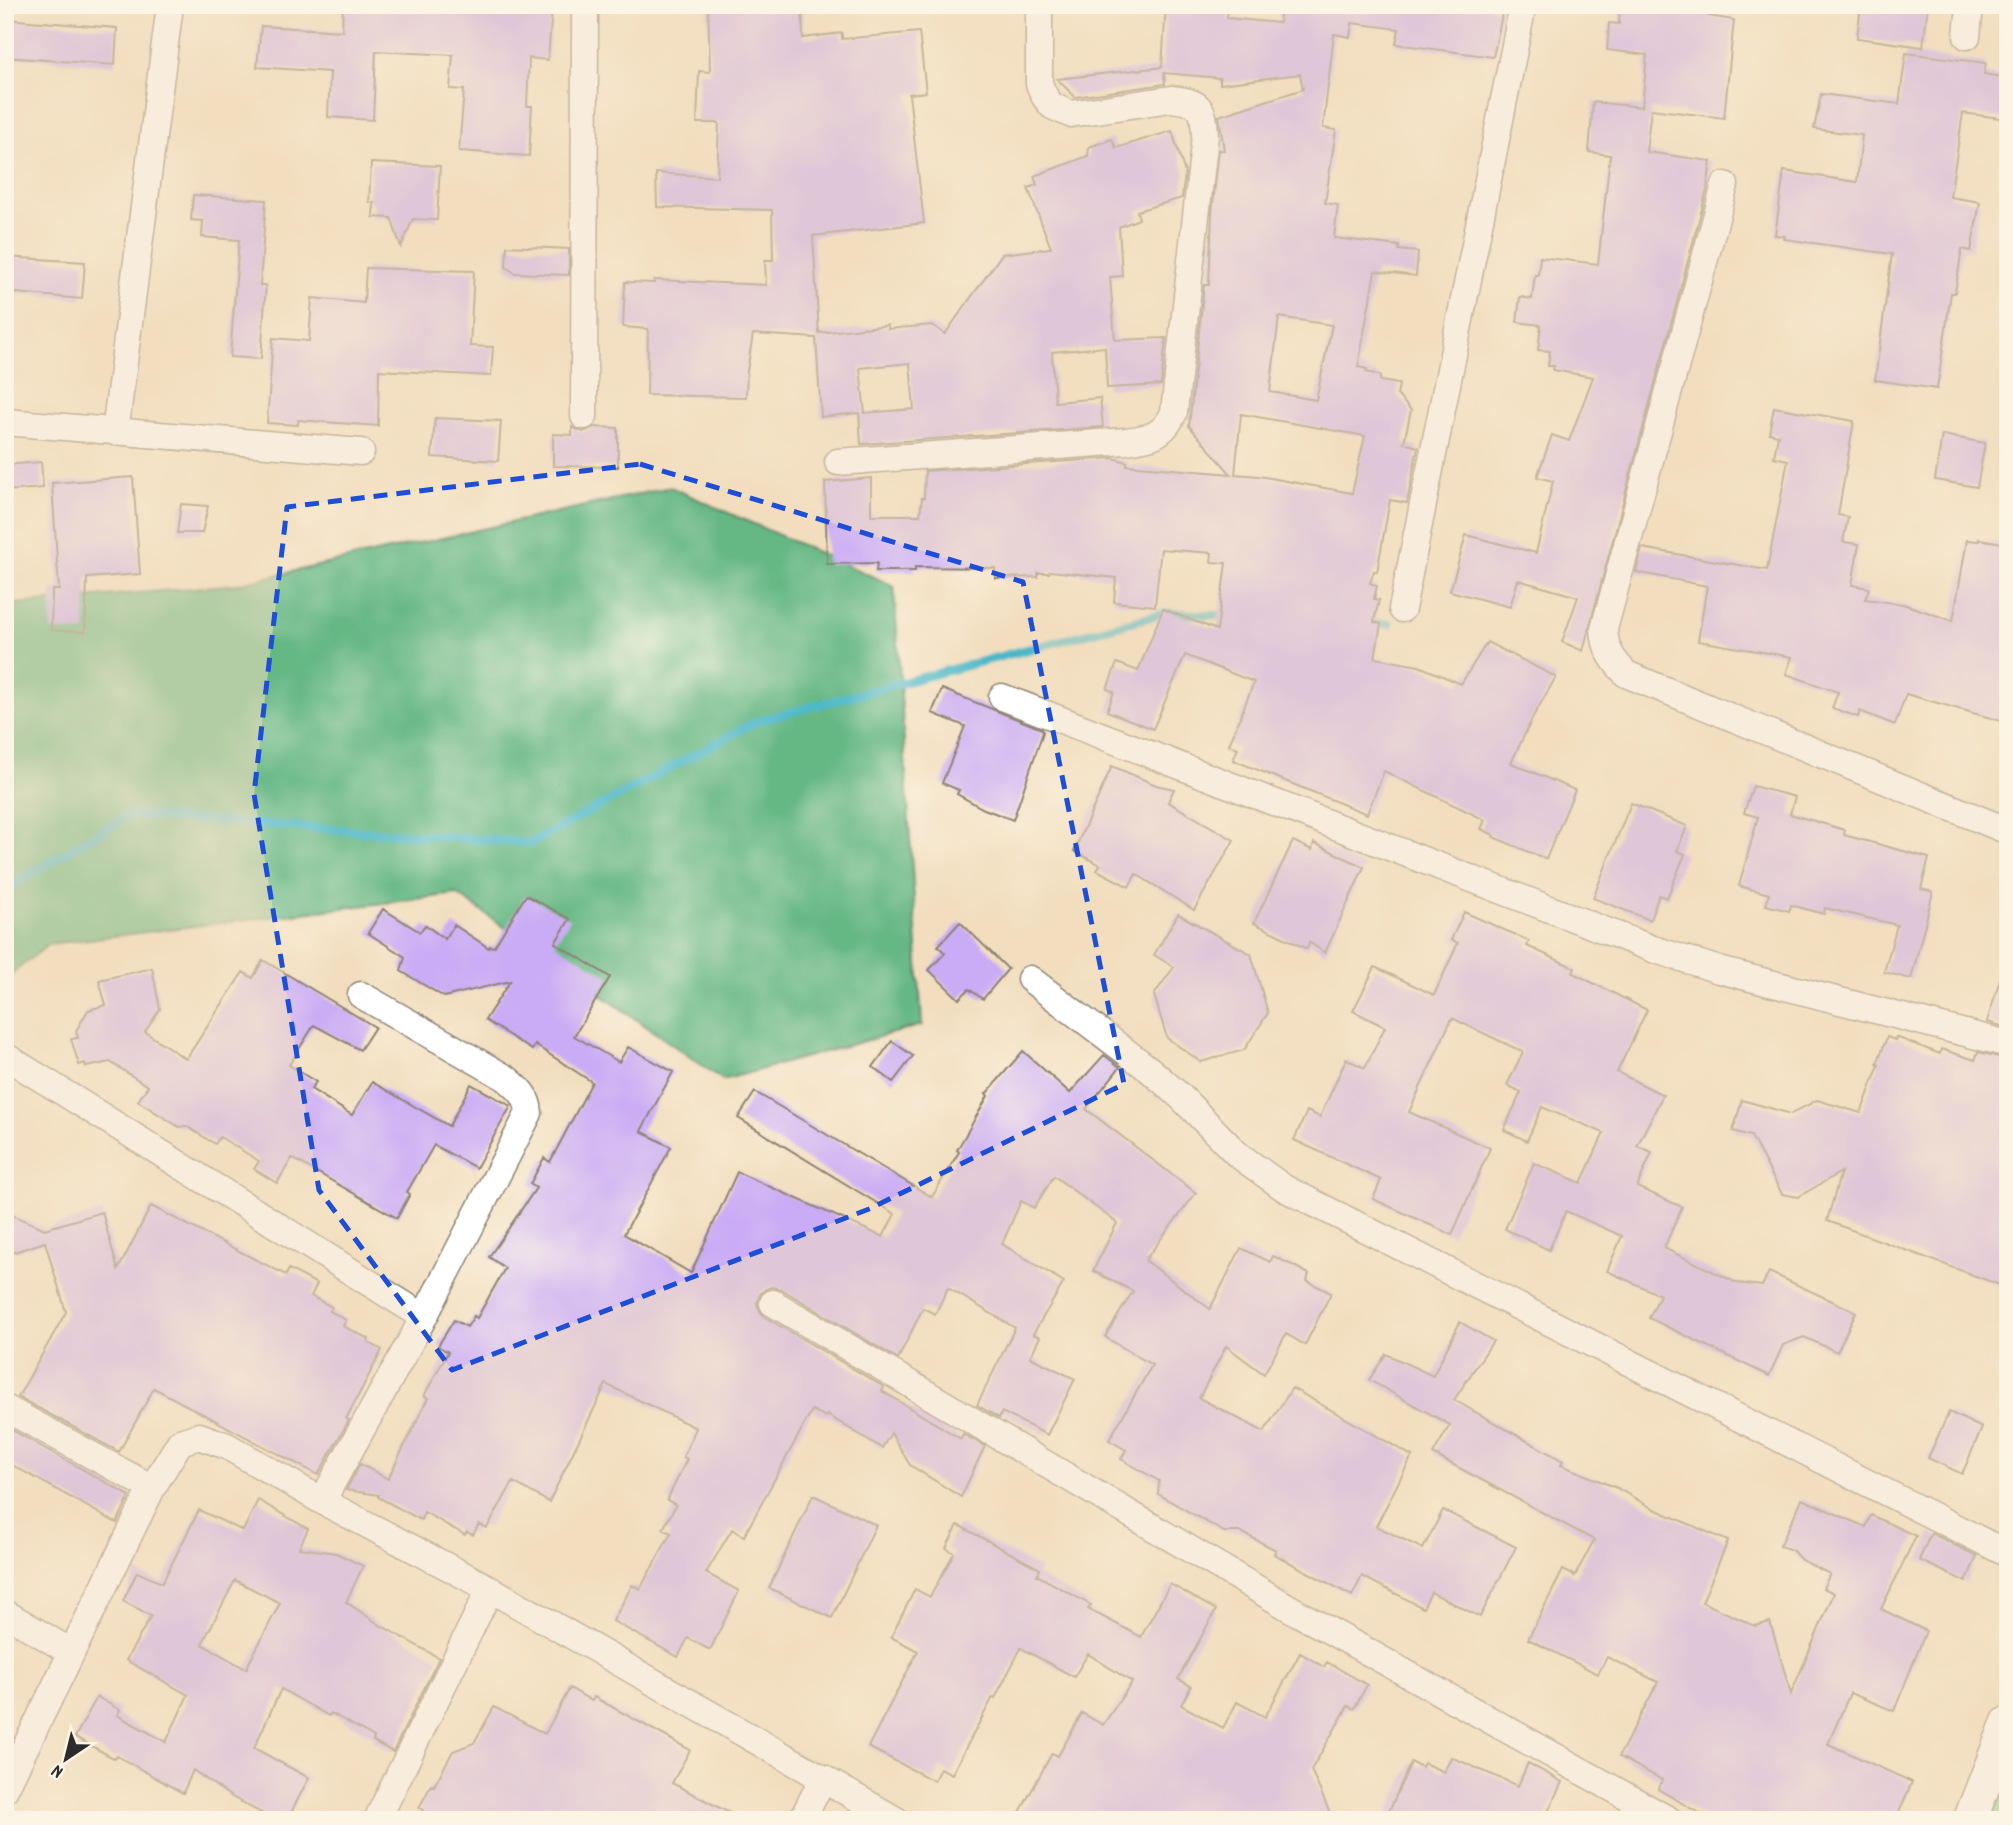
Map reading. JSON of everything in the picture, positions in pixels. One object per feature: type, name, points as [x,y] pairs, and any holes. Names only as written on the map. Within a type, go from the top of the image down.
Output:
[{"type":"street","points":[[115,432],[170,5]]},
{"type":"street","points":[[584,416],[585,5]]},
{"type":"street","points":[[838,462],[1126,441],[1148,438],[1161,432],[1169,424],[1174,412],[1205,136],[1202,111],[1188,100],[1171,99],[1070,114],[1052,106],[1039,83],[1039,5]]},
{"type":"street","points":[[1402,609],[1523,5]]},
{"type":"street","points":[[1967,36],[1970,5]]},
{"type":"street","points":[[1724,185],[1604,629],[1605,645],[1612,660],[1626,674],[2008,831]]},
{"type":"street","points":[[5,422],[361,452]]},
{"type":"street","points":[[1002,696],[1653,949],[1719,970],[2008,1044]]},
{"type":"street","points":[[1030,979],[1150,1070],[1181,1097],[1237,1154],[1284,1188],[2008,1554]]},
{"type":"street","points":[[322,1501],[424,1317],[529,1113],[528,1102],[521,1090],[506,1078],[361,995]]},
{"type":"street","points":[[5,1056],[424,1317]]},
{"type":"street","points":[[773,1303],[1298,1613],[1669,1820]]},
{"type":"street","points":[[5,1408],[152,1488]]},
{"type":"street","points":[[5,1789],[152,1488],[180,1442],[199,1436],[227,1446],[322,1501],[490,1589],[896,1820]]},
{"type":"street","points":[[377,1820],[490,1589]]},
{"type":"street","points":[[5,1613],[71,1652]]},
{"type":"street","points":[[1970,1820],[2008,1723]]},
{"type":"street","points":[[802,1820],[823,1778]]},
{"type":"highlighted area","points":[[640,464],[1023,582],[1124,1084],[869,1209],[452,1370],[319,1190],[254,794],[287,507]]},
{"type":"green space","points":[[670,487],[894,586],[922,1025],[723,1080],[457,894],[49,944],[5,979],[5,605],[237,584]]},
{"type":"green space","points":[[2008,1734],[2008,1820],[1975,1820]]},
{"type":"building","points":[[343,5],[524,5],[552,8],[548,60],[529,58],[527,106],[532,106],[529,156],[459,151],[464,90],[450,89],[453,55],[376,51],[373,120],[328,117],[330,72],[257,67],[261,26],[342,31]]},
{"type":"building","points":[[708,5],[802,5],[803,38],[842,33],[842,39],[919,32],[926,92],[909,94],[924,223],[813,236],[819,333],[888,325],[888,329],[932,325],[945,334],[1002,254],[1051,248],[1028,188],[1037,185],[1034,176],[1088,156],[1089,147],[1112,139],[1116,148],[1172,131],[1185,173],[1182,198],[1137,211],[1139,219],[1119,227],[1122,276],[1110,277],[1115,340],[1166,338],[1161,385],[1107,388],[1105,347],[1052,352],[1055,402],[1100,398],[1103,427],[861,444],[859,413],[821,417],[816,338],[753,334],[746,397],[647,395],[648,329],[623,327],[625,282],[654,283],[654,280],[766,285],[765,260],[773,260],[772,210],[657,207],[656,173],[717,177],[719,123],[697,123],[699,71],[710,72]],"holes":[[[910,363],[914,409],[865,413],[860,368]]]},
{"type":"building","points":[[1166,5],[1228,5],[1227,18],[1279,23],[1281,5],[1481,5],[1503,10],[1493,57],[1396,44],[1399,29],[1352,23],[1350,37],[1334,34],[1323,128],[1336,130],[1325,203],[1338,205],[1334,238],[1399,246],[1399,250],[1418,252],[1416,276],[1375,271],[1358,367],[1380,375],[1380,381],[1399,384],[1397,395],[1411,410],[1404,443],[1418,447],[1407,503],[1390,500],[1377,572],[1374,571],[1370,583],[1377,586],[1374,599],[1379,600],[1374,622],[1381,624],[1375,658],[1419,666],[1461,684],[1487,642],[1556,677],[1511,763],[1575,790],[1546,859],[1493,837],[1494,835],[1481,829],[1485,820],[1384,771],[1367,814],[1233,760],[1238,748],[1229,745],[1254,682],[1185,655],[1153,729],[1107,711],[1114,692],[1107,689],[1117,663],[1138,671],[1163,609],[1217,630],[1226,563],[1211,562],[1212,553],[1161,549],[1155,606],[1114,602],[1116,578],[1050,571],[1038,573],[1038,577],[995,578],[995,568],[915,567],[915,571],[876,571],[877,563],[827,564],[825,482],[871,478],[871,515],[920,515],[925,471],[1113,458],[1127,462],[1127,465],[1231,474],[1189,426],[1204,285],[1209,285],[1212,213],[1219,150],[1224,150],[1219,116],[1303,89],[1300,74],[1220,84],[1220,78],[1164,73],[1165,84],[1075,97],[1057,79],[1162,67]],"holes":[[[1279,317],[1332,325],[1316,400],[1270,392]],[[1241,414],[1365,436],[1352,493],[1235,474]]]},
{"type":"building","points":[[1620,5],[1709,5],[1708,16],[1734,20],[1724,118],[1651,109],[1646,152],[1711,161],[1707,190],[1583,651],[1562,642],[1578,597],[1518,580],[1510,607],[1450,591],[1466,535],[1536,553],[1553,481],[1537,477],[1552,435],[1569,441],[1593,377],[1553,370],[1554,366],[1548,366],[1550,351],[1538,350],[1541,325],[1517,322],[1520,297],[1532,299],[1540,257],[1598,264],[1610,155],[1589,152],[1593,102],[1642,107],[1647,55],[1607,50],[1609,23],[1619,24]]},
{"type":"building","points":[[1861,5],[1928,5],[1923,47],[1857,38]]},
{"type":"building","points":[[5,19],[117,28],[115,65],[5,57]]},
{"type":"building","points":[[1906,53],[1986,63],[1984,74],[2008,78],[2008,119],[1963,113],[1950,197],[1980,202],[1971,251],[1962,249],[1955,293],[1951,293],[1937,389],[1875,380],[1892,254],[1784,239],[1785,236],[1775,235],[1784,171],[1857,182],[1862,135],[1814,129],[1821,94],[1899,104]]},
{"type":"building","points":[[371,163],[440,166],[437,220],[413,219],[401,247],[391,218],[373,217],[374,203],[369,202]]},
{"type":"building","points":[[193,195],[266,200],[260,285],[266,285],[261,359],[230,357],[239,240],[202,237],[203,221],[191,220]]},
{"type":"building","points":[[507,246],[569,249],[569,275],[515,273],[506,267]]},
{"type":"building","points":[[5,257],[85,262],[82,299],[5,292]]},
{"type":"building","points":[[366,268],[474,271],[470,346],[493,347],[491,376],[379,370],[378,426],[298,420],[298,425],[267,423],[273,338],[309,341],[312,298],[364,303]]},
{"type":"building","points":[[1774,407],[1854,421],[1838,515],[1848,517],[1843,542],[1859,544],[1852,585],[1869,588],[1865,599],[1903,604],[1953,621],[1967,540],[1979,539],[2008,544],[2008,723],[1906,694],[1895,725],[1860,711],[1858,717],[1832,708],[1838,692],[1786,674],[1792,657],[1698,641],[1707,586],[1636,572],[1642,548],[1767,570],[1788,460],[1774,457],[1778,435],[1769,433]]},
{"type":"building","points":[[435,418],[501,421],[498,461],[432,457]]},
{"type":"building","points":[[572,427],[583,432],[594,427],[618,428],[618,467],[553,466],[553,434],[572,435]]},
{"type":"building","points":[[1942,435],[1985,443],[1977,487],[1935,480]]},
{"type":"building","points":[[41,462],[43,488],[5,491],[5,465]]},
{"type":"building","points":[[133,477],[140,574],[87,578],[85,632],[51,630],[52,590],[59,590],[52,483]]},
{"type":"building","points":[[181,504],[208,506],[202,533],[177,533]]},
{"type":"building","points":[[942,689],[1042,729],[1013,820],[984,809],[957,794],[959,790],[942,783],[965,726],[932,713]]},
{"type":"building","points":[[1112,766],[1156,785],[1174,789],[1168,802],[1234,840],[1194,910],[1136,874],[1129,887],[1097,870],[1100,865],[1074,851]]},
{"type":"building","points":[[1753,786],[1795,797],[1790,814],[1845,830],[1844,835],[1929,858],[1921,889],[1933,892],[1911,979],[1884,972],[1897,925],[1825,908],[1824,914],[1791,905],[1789,911],[1766,905],[1769,894],[1739,886],[1758,817],[1744,813]]},
{"type":"building","points":[[1631,803],[1687,826],[1677,851],[1685,854],[1667,898],[1659,895],[1650,920],[1593,898]]},
{"type":"building","points":[[1293,841],[1312,850],[1314,843],[1364,867],[1325,953],[1309,942],[1307,949],[1254,923]]},
{"type":"building","points":[[526,895],[570,919],[555,943],[610,977],[574,1036],[619,1062],[628,1047],[673,1072],[641,1131],[671,1147],[624,1234],[691,1273],[737,1172],[883,1237],[895,1214],[738,1118],[755,1092],[932,1197],[959,1152],[957,1150],[988,1096],[986,1094],[1023,1051],[1070,1093],[1104,1055],[1120,1067],[1086,1109],[1196,1193],[1145,1260],[1210,1309],[1241,1248],[1270,1262],[1273,1256],[1294,1266],[1309,1274],[1307,1281],[1331,1293],[1305,1345],[1286,1334],[1264,1374],[1226,1346],[1199,1398],[1264,1432],[1292,1388],[1412,1456],[1376,1526],[1423,1549],[1443,1510],[1516,1547],[1480,1617],[1431,1592],[1423,1608],[1362,1576],[1352,1596],[1274,1554],[1276,1550],[1241,1532],[1224,1532],[1158,1494],[1159,1481],[1121,1459],[1126,1450],[1109,1440],[1152,1365],[1105,1337],[1133,1291],[1093,1271],[1117,1223],[1054,1176],[1034,1208],[1021,1201],[1002,1244],[1064,1282],[1033,1334],[1040,1337],[1030,1357],[1075,1379],[1047,1435],[1002,1412],[999,1418],[977,1405],[1015,1328],[948,1288],[935,1314],[923,1308],[898,1359],[781,1289],[772,1287],[760,1294],[757,1304],[765,1317],[884,1387],[882,1391],[961,1439],[963,1434],[985,1446],[961,1497],[910,1465],[891,1433],[882,1448],[827,1415],[826,1417],[812,1410],[744,1536],[732,1529],[706,1573],[739,1591],[710,1650],[688,1638],[678,1657],[613,1621],[632,1585],[640,1589],[671,1533],[663,1529],[676,1505],[667,1500],[687,1459],[683,1457],[696,1428],[606,1384],[549,1502],[513,1482],[487,1528],[479,1524],[473,1535],[467,1532],[465,1535],[424,1512],[421,1520],[378,1497],[379,1495],[346,1490],[360,1464],[388,1479],[428,1398],[424,1396],[448,1352],[438,1346],[454,1320],[467,1327],[474,1316],[477,1318],[505,1268],[489,1257],[536,1188],[530,1184],[544,1158],[550,1162],[592,1082],[535,1045],[532,1050],[485,1020],[510,981],[444,997],[401,971],[405,957],[368,933],[383,909],[420,932],[425,925],[445,939],[454,925],[489,948],[494,947]]},
{"type":"building","points":[[1464,912],[1529,941],[1527,946],[1575,968],[1573,973],[1647,1010],[1617,1072],[1663,1095],[1637,1146],[1652,1152],[1637,1187],[1682,1207],[1664,1248],[1737,1283],[1762,1286],[1769,1272],[1856,1312],[1837,1352],[1804,1337],[1783,1345],[1769,1376],[1649,1318],[1660,1295],[1607,1271],[1622,1236],[1566,1211],[1549,1250],[1505,1229],[1534,1163],[1581,1183],[1604,1133],[1542,1107],[1527,1141],[1504,1130],[1521,1092],[1507,1085],[1523,1052],[1452,1018],[1409,1112],[1490,1148],[1452,1235],[1373,1199],[1381,1180],[1294,1140],[1307,1111],[1320,1117],[1346,1059],[1365,1068],[1385,1027],[1353,1011],[1375,967],[1434,995],[1458,943],[1451,940]]},
{"type":"building","points":[[1178,914],[1251,954],[1268,1013],[1244,1050],[1201,1062],[1167,1038],[1154,995],[1174,967],[1154,955]]},
{"type":"building","points":[[960,922],[1008,969],[983,999],[969,989],[959,999],[929,970],[945,953],[938,946]]},
{"type":"building","points":[[263,960],[375,1027],[360,1050],[314,1025],[289,1065],[316,1082],[311,1089],[352,1115],[372,1082],[449,1126],[471,1084],[511,1106],[476,1168],[434,1145],[407,1192],[410,1194],[397,1218],[292,1158],[277,1183],[254,1169],[259,1161],[220,1137],[215,1144],[186,1126],[179,1127],[138,1101],[148,1086],[110,1062],[86,1067],[85,1063],[79,1065],[71,1039],[78,1038],[76,1031],[88,1010],[106,1005],[99,980],[152,968],[160,1009],[145,1032],[186,1059],[243,972],[253,978]]},
{"type":"building","points":[[2002,973],[2008,974],[2008,1028],[1987,1022]]},
{"type":"building","points":[[1887,1037],[1895,1040],[1896,1037],[1940,1054],[1941,1049],[1975,1060],[1978,1052],[2008,1059],[2008,1288],[1827,1221],[1841,1172],[1798,1197],[1782,1194],[1751,1136],[1733,1131],[1742,1100],[1791,1114],[1817,1100],[1861,1113]]},
{"type":"building","points":[[892,1041],[913,1056],[893,1082],[873,1067]]},
{"type":"building","points":[[151,1206],[286,1275],[289,1269],[317,1284],[311,1296],[332,1307],[330,1311],[346,1320],[343,1326],[369,1339],[368,1342],[382,1350],[346,1419],[349,1420],[318,1475],[154,1388],[119,1452],[18,1397],[66,1312],[45,1242],[5,1255],[5,1212],[45,1229],[102,1212],[118,1270]]},
{"type":"building","points":[[1460,1322],[1493,1341],[1454,1400],[1563,1461],[1561,1465],[1617,1488],[1652,1508],[1728,1541],[1702,1602],[1755,1626],[1770,1622],[1791,1694],[1834,1593],[1823,1588],[1830,1574],[1801,1560],[1792,1550],[1780,1546],[1802,1499],[1866,1527],[1871,1515],[1916,1536],[1881,1609],[1926,1631],[1894,1711],[1850,1693],[1828,1744],[1912,1782],[1896,1820],[1711,1820],[1658,1789],[1662,1780],[1619,1756],[1658,1682],[1607,1657],[1598,1674],[1528,1639],[1563,1570],[1575,1576],[1594,1540],[1433,1454],[1450,1425],[1369,1380],[1386,1354],[1433,1376]]},
{"type":"building","points":[[1949,1412],[1982,1428],[1962,1474],[1928,1458]]},
{"type":"building","points":[[5,1426],[130,1496],[117,1523],[5,1461]]},
{"type":"building","points":[[813,1495],[876,1525],[832,1618],[769,1588]]},
{"type":"building","points":[[258,1500],[308,1529],[299,1548],[336,1553],[363,1566],[346,1602],[380,1625],[439,1658],[393,1752],[373,1741],[374,1737],[281,1689],[254,1748],[309,1778],[287,1820],[274,1820],[230,1796],[193,1770],[183,1793],[117,1756],[115,1759],[75,1737],[97,1697],[120,1710],[117,1715],[166,1742],[188,1695],[126,1660],[151,1616],[123,1601],[137,1572],[162,1583],[199,1510],[243,1531]],"holes":[[[235,1580],[280,1603],[246,1669],[202,1644]]]},
{"type":"building","points":[[958,1525],[1040,1569],[1037,1575],[1091,1605],[1088,1609],[1141,1637],[1170,1584],[1216,1610],[1178,1679],[1191,1686],[1181,1705],[1223,1728],[1237,1702],[1265,1717],[1300,1653],[1324,1667],[1327,1662],[1367,1685],[1354,1709],[1348,1706],[1311,1770],[1333,1820],[1240,1820],[1228,1814],[1225,1820],[1035,1820],[1020,1812],[1052,1753],[1058,1756],[1082,1713],[1103,1725],[1132,1682],[1088,1654],[1074,1677],[1021,1648],[952,1774],[940,1768],[934,1781],[868,1747],[918,1651],[891,1637],[915,1589],[930,1597],[954,1553],[946,1548]]},
{"type":"building","points":[[1931,1533],[1977,1556],[1966,1582],[1919,1560]]},
{"type":"building","points":[[570,1688],[592,1701],[594,1697],[690,1750],[672,1783],[743,1820],[418,1820],[423,1810],[419,1808],[453,1751],[474,1743],[494,1707],[545,1734]]},
{"type":"building","points":[[1451,1757],[1518,1786],[1528,1763],[1562,1782],[1544,1820],[1385,1820],[1411,1762],[1422,1767],[1424,1763],[1444,1772]]},
{"type":"waterway","points":[[5,890],[128,815],[531,843],[757,721],[1165,613],[1231,616]]},
{"type":"waterway","points":[[1367,623],[1390,624]]}]
